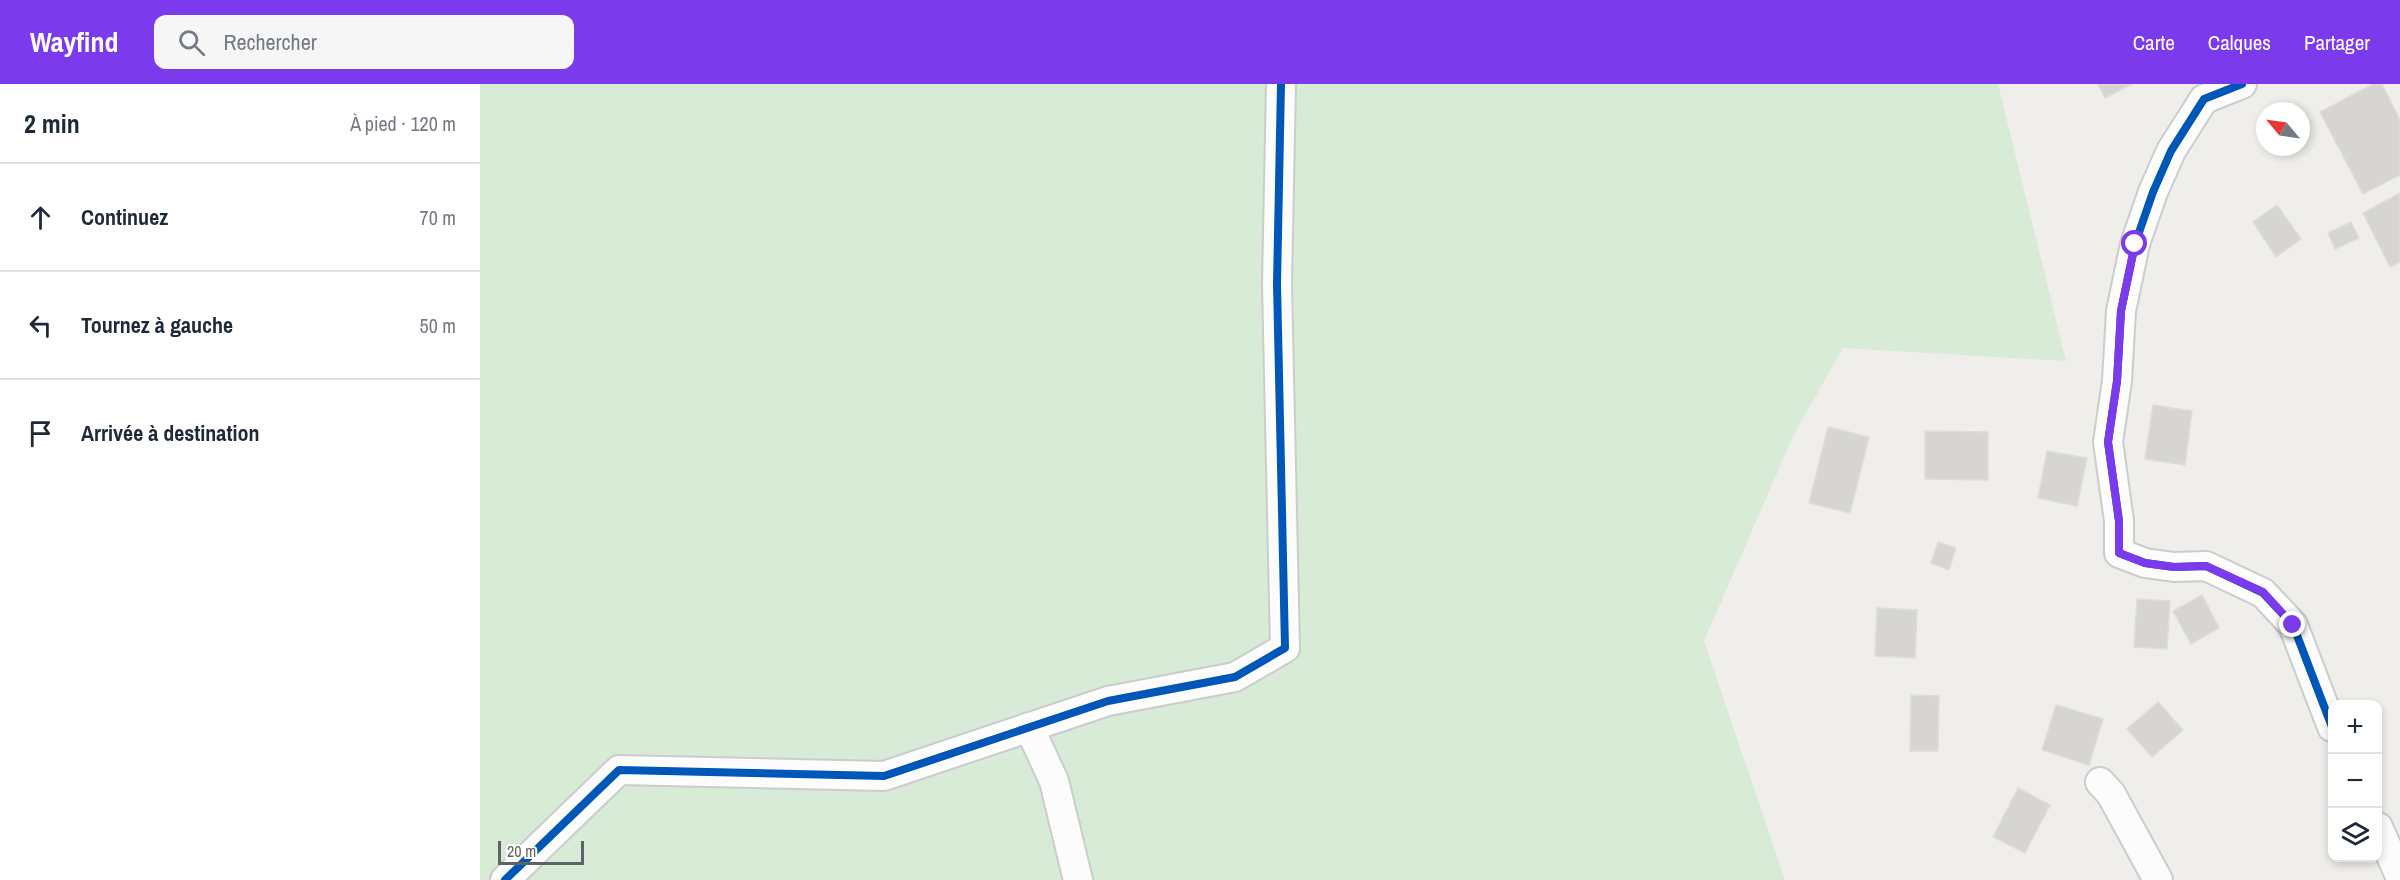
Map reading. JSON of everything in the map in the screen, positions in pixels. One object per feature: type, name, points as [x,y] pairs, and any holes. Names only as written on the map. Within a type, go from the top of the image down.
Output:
[{"type":"street","points":[[505,880],[619,770],[885,776],[1108,700],[1235,677],[1286,648],[1277,284],[1281,84]]},
{"type":"street","points":[[2242,84],[2204,99],[2171,151],[2153,192],[2135,244],[2121,311],[2117,381],[2108,442],[2119,521],[2119,553],[2145,563],[2174,567],[2206,566],[2263,592],[2293,625],[2328,717]]},
{"type":"street","points":[[1029,727],[1054,780],[1078,880]]},
{"type":"street","points":[[2100,782],[2111,794],[2158,880]]},
{"type":"street","points":[[2382,836],[2400,876]]},
{"type":"green space","points":[[480,84],[1998,84],[2066,361],[1843,348],[1794,434],[1704,641],[1785,880],[480,880]]},
{"type":"building","points":[[2098,84],[2132,84],[2105,98]]},
{"type":"building","points":[[2373,84],[2382,84],[2400,120],[2400,175],[2363,194],[2320,112]]},
{"type":"building","points":[[2400,193],[2400,262],[2390,267],[2363,213]]},
{"type":"building","points":[[2277,205],[2301,239],[2276,257],[2253,222]]},
{"type":"building","points":[[2351,222],[2359,238],[2335,249],[2328,233]]},
{"type":"building","points":[[2153,405],[2192,411],[2185,465],[2145,459]]},
{"type":"building","points":[[1828,427],[1869,437],[1850,513],[1809,503]]},
{"type":"building","points":[[1925,431],[1988,432],[1988,480],[1925,479]]},
{"type":"building","points":[[2047,451],[2087,458],[2077,506],[2038,498]]},
{"type":"building","points":[[1938,542],[1956,548],[1949,570],[1931,563]]},
{"type":"building","points":[[2202,595],[2219,628],[2191,644],[2173,611]]},
{"type":"building","points":[[2137,599],[2170,601],[2167,649],[2134,647]]},
{"type":"building","points":[[1877,608],[1917,610],[1915,658],[1875,656]]},
{"type":"building","points":[[1911,695],[1939,696],[1938,751],[1910,751]]},
{"type":"building","points":[[2158,702],[2183,730],[2152,757],[2127,729]]},
{"type":"building","points":[[2056,705],[2103,719],[2089,765],[2042,750]]},
{"type":"building","points":[[2018,788],[2050,805],[2025,853],[1993,837]]},
{"type":"cycle path","points":[[505,880],[619,770],[884,776],[1108,701],[1235,677],[1285,648],[1277,284],[1281,84]]},
{"type":"cycle path","points":[[2242,84],[2204,99],[2171,151],[2153,192],[2135,244],[2121,311],[2117,381],[2108,442],[2119,521],[2119,553],[2145,563],[2174,567],[2206,566],[2263,593],[2293,625],[2328,717]]},
{"type":"route","points":[[2135,244],[2121,311],[2117,381],[2108,442],[2119,521],[2119,553],[2145,563],[2174,567],[2206,566],[2263,592],[2293,625]]}]
